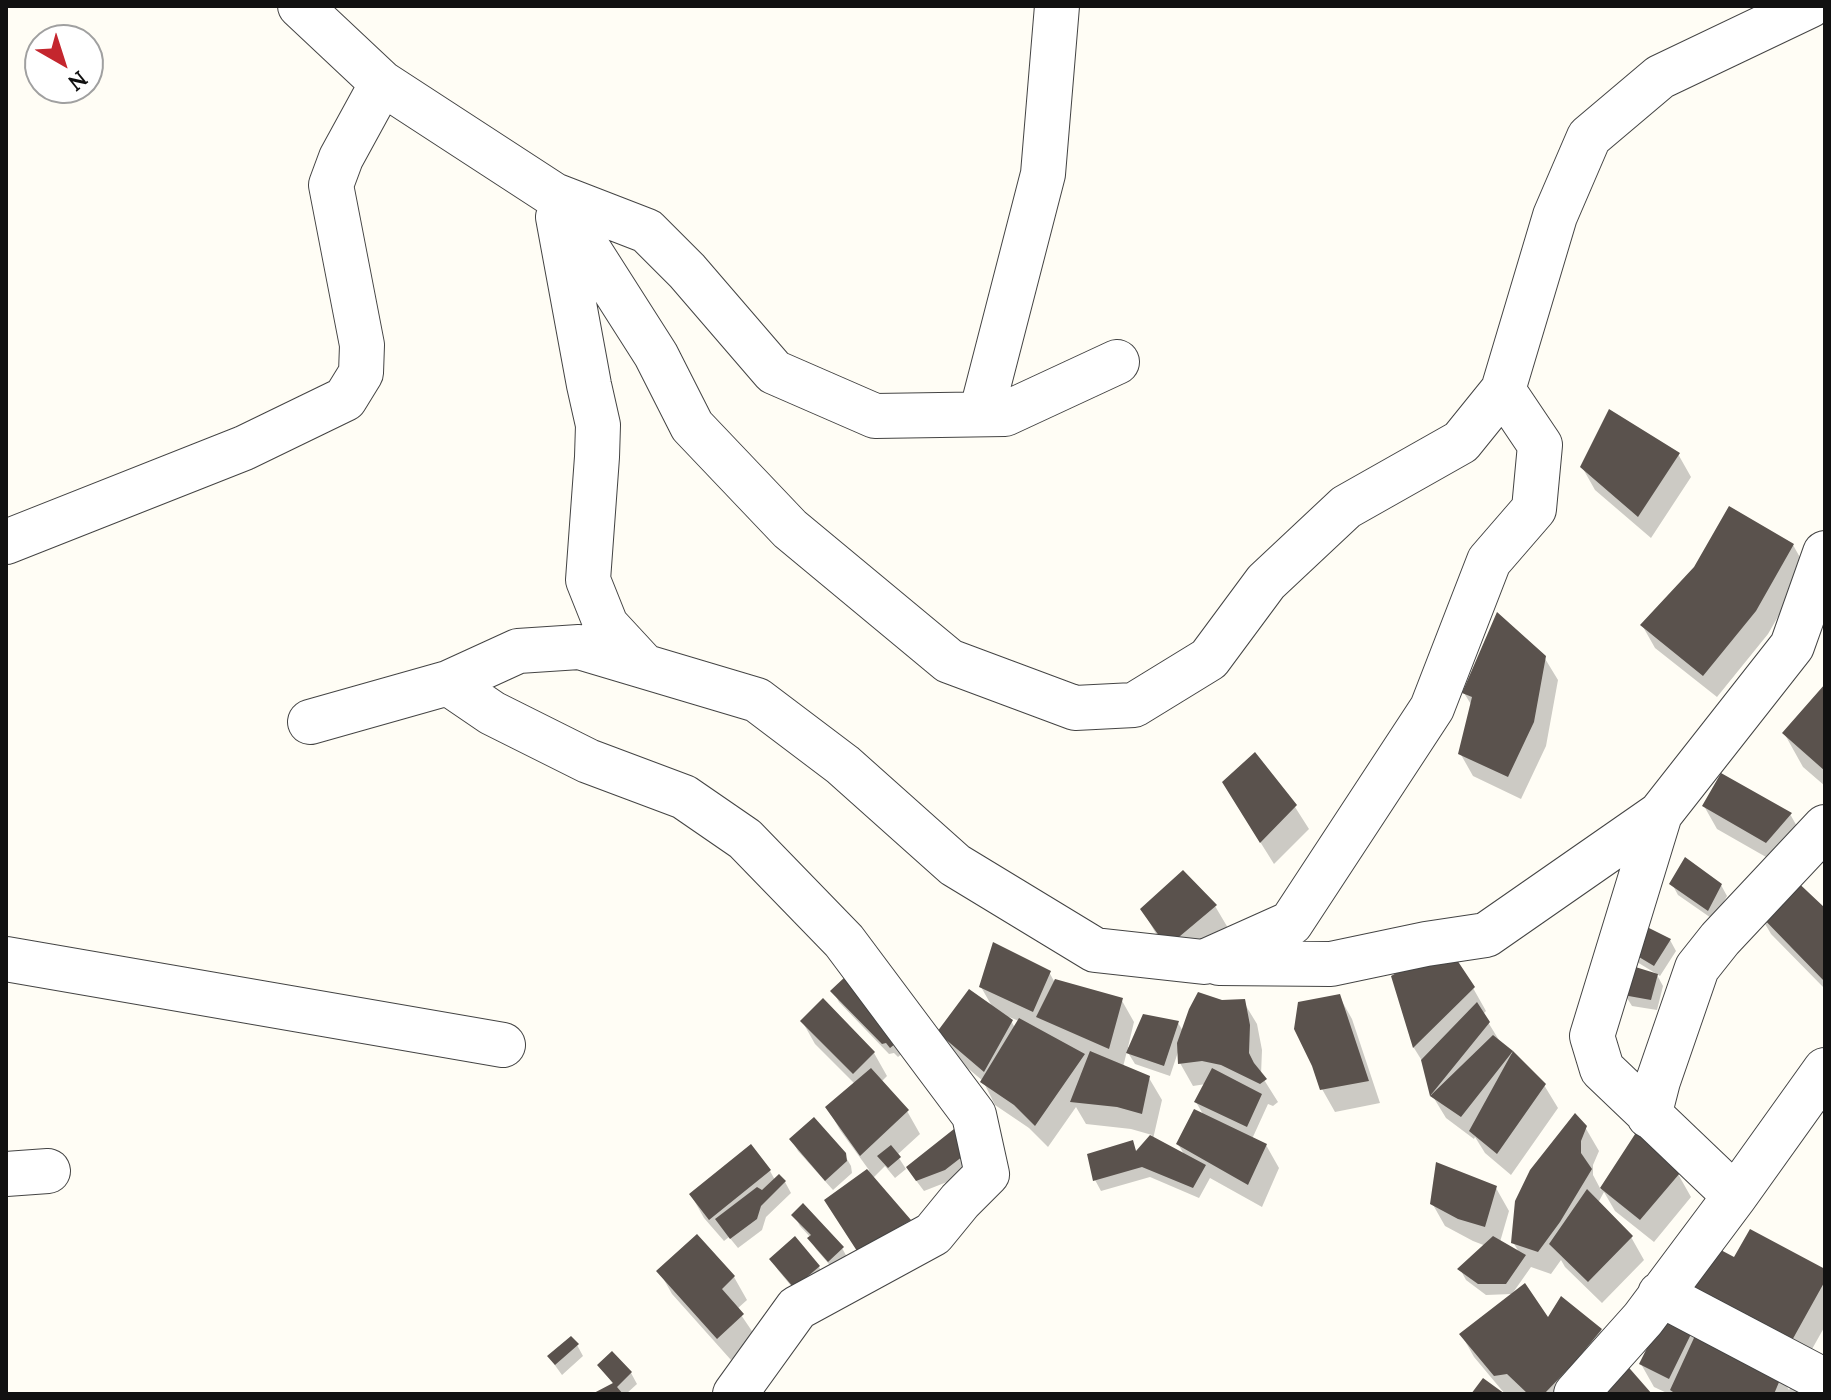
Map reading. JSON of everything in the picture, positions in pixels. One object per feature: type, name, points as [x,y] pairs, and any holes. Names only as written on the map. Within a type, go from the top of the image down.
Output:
[{"type":"street","points":[[300,6],[382,83],[554,195],[647,231],[687,271],[774,372],[875,416],[1005,414],[1117,362]]},
{"type":"street","points":[[981,414],[1043,174],[1057,6]]},
{"type":"street","points":[[554,195],[656,355],[692,426],[790,529],[949,661],[1075,708],[1134,705],[1209,659],[1266,582],[1346,507],[1461,442],[1503,390],[1555,216],[1589,137],[1660,77],[1809,6]]},
{"type":"street","points":[[6,542],[244,448],[345,399],[361,373],[362,345],[331,185],[341,158],[382,83]]},
{"type":"street","points":[[554,195],[598,425],[588,580],[606,625],[643,665]]},
{"type":"street","points":[[1204,962],[1291,923],[1432,708],[1489,561],[1534,509],[1540,445],[1503,390]]},
{"type":"street","points":[[310,722],[448,683],[518,651],[579,647],[757,700],[843,765],[955,865],[1095,950],[1204,962],[1331,964],[1486,935],[1660,814],[1792,646],[1825,553]]},
{"type":"street","points":[[448,683],[492,713],[588,761],[684,797],[745,839],[844,941],[974,1115],[987,1174],[933,1234],[797,1308],[735,1394]]},
{"type":"street","points":[[1660,814],[1592,1036],[1602,1069],[1735,1196]]},
{"type":"street","points":[[1649,1116],[1697,968],[1720,939],[1825,827]]},
{"type":"street","points":[[6,959],[503,1045]]},
{"type":"street","points":[[1576,1394],[1643,1319],[1825,1070]]},
{"type":"street","points":[[1660,1294],[1825,1381]]},
{"type":"building","points":[[1609,409],[1680,453],[1638,517],[1580,467]]},
{"type":"building","points":[[1729,506],[1794,544],[1756,611],[1703,676],[1640,625],[1694,567]]},
{"type":"building","points":[[1497,612],[1546,656],[1534,722],[1508,777],[1458,754],[1472,697],[1462,693]]},
{"type":"building","points":[[1825,684],[1825,771],[1782,733]]},
{"type":"building","points":[[1255,752],[1297,805],[1260,843],[1222,782]]},
{"type":"building","points":[[1721,773],[1792,813],[1766,843],[1702,806]]},
{"type":"building","points":[[1685,857],[1722,884],[1708,911],[1669,884]]},
{"type":"building","points":[[1183,870],[1217,905],[1167,947],[1140,909]]},
{"type":"building","points":[[1790,875],[1825,908],[1825,982],[1756,911]]},
{"type":"building","points":[[1641,924],[1671,939],[1654,966],[1629,951]]},
{"type":"building","points":[[993,942],[1051,971],[1033,1012],[979,987]]},
{"type":"building","points":[[1447,945],[1475,987],[1413,1048],[1391,976]]},
{"type":"building","points":[[1629,965],[1658,974],[1651,1000],[1623,995]]},
{"type":"building","points":[[846,976],[905,1036],[890,1048],[886,1043],[882,1044],[830,991]]},
{"type":"building","points":[[1055,979],[1123,998],[1109,1049],[1036,1017]]},
{"type":"building","points":[[969,989],[1013,1020],[984,1072],[937,1032]]},
{"type":"building","points":[[1198,992],[1222,1000],[1245,999],[1250,1025],[1249,1053],[1267,1079],[1260,1084],[1221,1065],[1202,1061],[1178,1064],[1177,1043]]},
{"type":"building","points":[[1340,994],[1369,1081],[1320,1090],[1294,1029],[1298,1002]]},
{"type":"building","points":[[823,998],[875,1052],[853,1074],[800,1021]]},
{"type":"building","points":[[1477,1002],[1490,1022],[1430,1096],[1421,1060]]},
{"type":"building","points":[[1143,1014],[1179,1021],[1164,1066],[1126,1053]]},
{"type":"building","points":[[1019,1018],[1085,1054],[1035,1126],[1014,1105],[980,1082]]},
{"type":"building","points":[[1493,1035],[1513,1051],[1461,1117],[1430,1096]]},
{"type":"building","points":[[1090,1051],[1150,1076],[1142,1114],[1117,1107],[1070,1102]]},
{"type":"building","points":[[1513,1051],[1546,1084],[1497,1154],[1469,1131]]},
{"type":"building","points":[[871,1068],[909,1110],[860,1156],[825,1107]]},
{"type":"building","points":[[1212,1068],[1262,1094],[1247,1127],[1194,1102]]},
{"type":"building","points":[[1194,1109],[1267,1144],[1248,1185],[1176,1144]]},
{"type":"building","points":[[1575,1113],[1587,1126],[1581,1141],[1581,1153],[1592,1169],[1538,1252],[1511,1243],[1515,1201],[1530,1170]]},
{"type":"building","points":[[814,1117],[846,1153],[847,1161],[825,1181],[789,1139]]},
{"type":"building","points":[[959,1125],[976,1146],[945,1170],[916,1181],[906,1167]]},
{"type":"building","points":[[1639,1128],[1680,1173],[1640,1220],[1600,1188]]},
{"type":"building","points":[[1150,1135],[1206,1165],[1193,1188],[1142,1167],[1093,1181],[1087,1154],[1133,1140],[1136,1151]]},
{"type":"building","points":[[751,1144],[771,1170],[709,1220],[689,1194]]},
{"type":"building","points":[[891,1145],[901,1157],[888,1168],[877,1156]]},
{"type":"building","points":[[1436,1162],[1497,1186],[1485,1227],[1458,1219],[1430,1204]]},
{"type":"building","points":[[867,1169],[911,1220],[857,1251],[824,1200]]},
{"type":"building","points":[[779,1174],[786,1181],[761,1206],[757,1219],[730,1239],[715,1219],[757,1187],[762,1190]]},
{"type":"building","points":[[1587,1189],[1633,1236],[1588,1282],[1549,1244]]},
{"type":"building","points":[[803,1203],[844,1247],[828,1262],[807,1238],[811,1235],[791,1215]]},
{"type":"building","points":[[1750,1229],[1825,1269],[1825,1281],[1785,1353],[1673,1297],[1702,1240],[1734,1257]]},
{"type":"building","points":[[697,1234],[735,1276],[722,1289],[744,1314],[717,1339],[656,1271]]},
{"type":"building","points":[[795,1236],[820,1266],[794,1288],[769,1259]]},
{"type":"building","points":[[1493,1236],[1526,1255],[1506,1284],[1478,1284],[1457,1269]]},
{"type":"building","points":[[1525,1283],[1548,1317],[1561,1296],[1602,1329],[1544,1394],[1528,1394],[1507,1374],[1494,1376],[1459,1334]]},
{"type":"building","points":[[1666,1310],[1696,1324],[1669,1379],[1639,1364]]},
{"type":"building","points":[[1699,1327],[1782,1375],[1774,1394],[1676,1394],[1670,1390]]},
{"type":"building","points":[[571,1336],[579,1344],[555,1365],[547,1356]]},
{"type":"building","points":[[612,1351],[632,1372],[617,1387],[623,1394],[592,1394],[613,1383],[597,1365]]},
{"type":"building","points":[[1624,1362],[1652,1394],[1610,1394],[1603,1387]]},
{"type":"building","points":[[1483,1378],[1505,1394],[1471,1394]]}]
